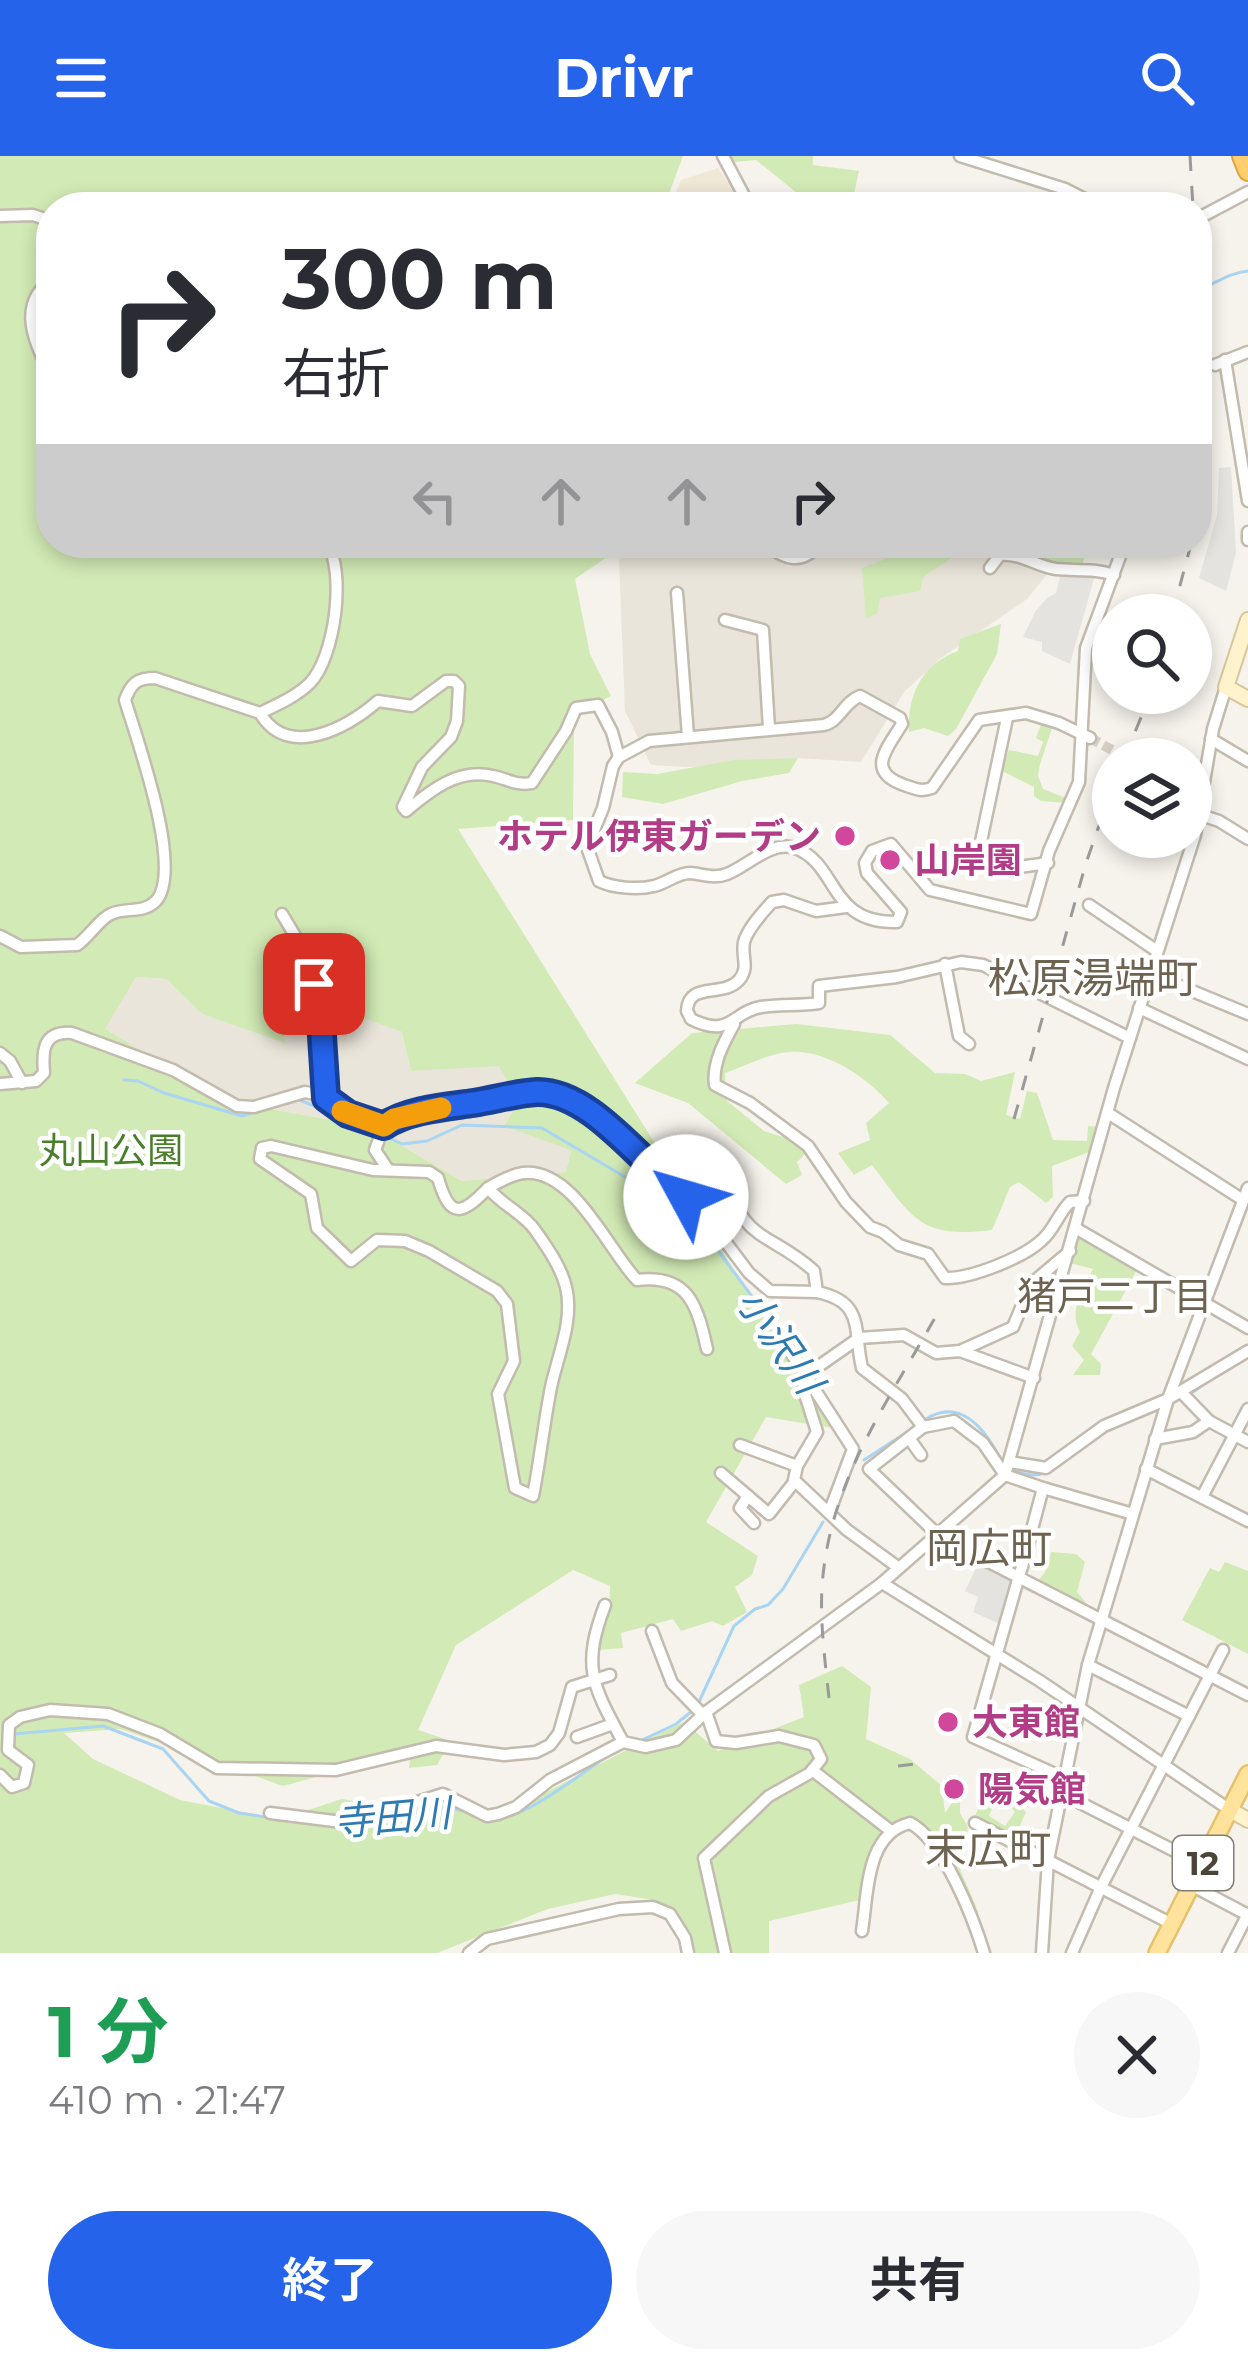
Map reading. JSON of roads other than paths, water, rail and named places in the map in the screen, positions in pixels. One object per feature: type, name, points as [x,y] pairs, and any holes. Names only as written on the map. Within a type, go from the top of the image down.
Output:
[{"type":"highway","points":[[1242,156],[1248,171]]},
{"type":"main road","name":"12","points":[[1161,1952],[1248,1774]]},
{"type":"street","points":[[723,156],[742,192]]},
{"type":"street","points":[[960,156],[1071,192]]},
{"type":"street","points":[[1212,211],[1248,192]]},
{"type":"street","points":[[0,216],[36,216]]},
{"type":"street","points":[[36,294],[31,319],[36,345]]},
{"type":"street","points":[[1248,352],[1220,362],[1244,431],[1248,500]]},
{"type":"street","points":[[260,712],[310,682],[320,668],[335,610],[334,558]]},
{"type":"street","points":[[990,568],[998,558]]},
{"type":"street","points":[[1023,558],[1052,568],[1114,575]]},
{"type":"street","points":[[734,1024],[701,1024],[691,1019],[686,1003],[695,993],[726,988],[741,978],[746,963],[744,942],[772,902],[784,900],[816,911],[846,907],[880,922],[896,922],[901,912],[866,873],[865,862],[872,851],[891,844],[930,890],[1031,914],[1049,850],[1079,782],[1086,648],[1120,558]]},
{"type":"street","points":[[676,593],[688,736]]},
{"type":"street","points":[[725,620],[763,630],[769,729]]},
{"type":"street","points":[[1212,738],[1248,620]]},
{"type":"street","points":[[0,935],[22,947],[77,945],[109,914],[152,905],[160,896],[166,880],[155,802],[125,700],[130,686],[140,678],[155,678],[260,712],[273,728],[287,734],[323,736],[357,719],[378,701],[412,706],[446,681],[454,681],[459,686],[452,737],[422,767],[403,808],[406,812],[433,790],[465,774],[532,783],[576,708],[583,704],[598,706],[603,712],[619,758]]},
{"type":"street","points":[[1226,687],[1248,699]]},
{"type":"street","points":[[846,907],[820,869],[790,847],[772,849],[716,877],[686,873],[655,886],[632,887],[598,881],[587,847],[613,766],[649,742],[832,723],[860,696],[900,718],[902,724],[883,756],[882,770],[888,779],[923,791],[932,788],[979,721],[989,716],[1026,713],[1084,735]]},
{"type":"street","points":[[1007,718],[979,851],[1019,867],[1048,863]]},
{"type":"street","points":[[1212,741],[1248,761]]},
{"type":"street","points":[[1212,815],[1248,839]]},
{"type":"street","points":[[270,1813],[350,1823],[443,1794],[488,1816],[516,1807],[550,1780],[624,1742],[646,1748],[676,1740],[705,1713],[882,1583],[1008,1469],[1182,858]]},
{"type":"street","points":[[1089,905],[1157,951]]},
{"type":"street","points":[[282,914],[310,962],[321,1021],[326,1098]]},
{"type":"street","points":[[1084,1201],[1070,1202],[1047,1235],[1020,1255],[966,1276],[945,1277],[928,1254],[898,1245],[869,1227],[808,1146],[750,1102],[715,1085],[714,1074],[722,1047],[746,1012],[761,1006],[819,1003],[819,986],[961,962],[994,968],[1130,1038]]},
{"type":"street","points":[[1089,963],[1248,1014]]},
{"type":"street","points":[[945,964],[959,1036],[969,1044]]},
{"type":"street","points":[[1139,1008],[1247,1057]]},
{"type":"street","points":[[0,1084],[36,1081],[44,1073],[42,1048],[59,1032],[173,1070],[236,1106],[305,1092],[326,1098],[382,1131]]},
{"type":"street","points":[[0,1053],[22,1083]]},
{"type":"street","points":[[388,1168],[375,1150],[382,1131],[394,1119],[538,1092],[586,1108],[662,1180],[700,1208],[749,1274],[770,1292],[817,1292],[839,1297],[849,1305],[862,1368],[902,1399],[921,1424]]},
{"type":"street","points":[[1042,1953],[1048,1860],[1088,1665],[1163,1413],[1245,1194],[1108,1112]]},
{"type":"street","points":[[488,1188],[504,1207],[528,1220],[561,1271],[568,1292],[566,1330],[533,1496],[515,1488],[499,1394],[514,1360],[507,1304],[497,1292],[405,1241],[377,1240],[351,1261],[317,1228],[310,1194],[267,1166],[259,1153],[271,1146],[373,1170],[429,1172],[438,1178],[451,1207],[461,1210],[470,1208],[488,1188],[522,1173],[541,1175],[583,1205],[637,1280],[676,1282],[693,1304],[707,1349]]},
{"type":"street","points":[[662,1180],[717,1163],[727,1170],[731,1200],[760,1238],[814,1271],[817,1292]]},
{"type":"street","points":[[1077,1228],[1248,1328]]},
{"type":"street","points":[[721,1473],[769,1514],[795,1481],[797,1466],[817,1432],[803,1388],[807,1374],[859,1338],[904,1335],[936,1353],[960,1351],[1013,1327],[1031,1284],[1070,1250]]},
{"type":"street","points":[[784,1342],[853,1449],[830,1513]]},
{"type":"street","points":[[960,1351],[1034,1378]]},
{"type":"street","points":[[1008,1469],[1046,1468],[1104,1426],[1184,1395],[1248,1351]]},
{"type":"street","points":[[1184,1395],[1209,1421],[1248,1442]]},
{"type":"street","points":[[1202,1497],[1248,1409]]},
{"type":"street","points":[[1133,1514],[1043,1488],[1008,1469],[954,1421],[921,1424],[869,1469],[938,1534],[1248,1695]]},
{"type":"street","points":[[1155,1439],[1193,1432],[1209,1421]]},
{"type":"street","points":[[909,1438],[921,1455]]},
{"type":"street","points":[[740,1445],[797,1466]]},
{"type":"street","points":[[1146,1469],[1248,1521]]},
{"type":"street","points":[[795,1481],[898,1568]]},
{"type":"street","points":[[1043,1488],[974,1737],[1064,1778]]},
{"type":"street","points":[[748,1496],[740,1508],[754,1523]]},
{"type":"street","points":[[882,1583],[1248,1820]]},
{"type":"street","points":[[605,1605],[591,1642],[592,1683],[624,1742]]},
{"type":"street","points":[[652,1631],[672,1683],[689,1704],[705,1713],[716,1741],[779,1736],[814,1744],[821,1759],[812,1770],[769,1796],[704,1858],[725,1953]]},
{"type":"street","points":[[1072,1953],[1222,1650]]},
{"type":"street","points":[[1088,1665],[1189,1716]]},
{"type":"street","points":[[0,1775],[19,1788],[28,1777],[28,1765],[11,1755],[10,1725],[20,1717],[50,1710],[108,1714],[160,1734],[217,1768],[254,1771],[290,1766],[336,1771],[436,1745],[504,1755],[536,1752],[559,1733],[572,1687],[610,1675]]},
{"type":"street","points":[[577,1737],[613,1724]]},
{"type":"street","points":[[812,1770],[891,1831]]},
{"type":"street","points":[[1061,1793],[1202,1865]]},
{"type":"street","points":[[862,1931],[874,1853],[891,1831],[910,1822],[937,1846],[979,1952]]},
{"type":"street","points":[[975,1823],[1172,1924]]},
{"type":"street","points":[[1191,1885],[1248,1914],[1228,1953]]},
{"type":"street","points":[[469,1953],[487,1939],[619,1909],[653,1907],[670,1914],[688,1953]]},
{"type":"waterway","points":[[1073,188],[1081,192]]},
{"type":"waterway","points":[[1212,284],[1248,271]]},
{"type":"waterway","name":"小沢川","points":[[124,1080],[242,1116],[254,1112]]},
{"type":"waterway","name":"小沢川","points":[[297,1099],[344,1118]]},
{"type":"waterway","name":"小沢川","points":[[352,1122],[376,1132]]},
{"type":"waterway","name":"小沢川","points":[[385,1136],[402,1144],[427,1141],[462,1125],[542,1128],[693,1217],[783,1338]]},
{"type":"waterway","name":"寺田川","points":[[1190,1394],[1216,1376]]},
{"type":"waterway","name":"寺田川","points":[[926,1419],[950,1412],[970,1419],[1000,1458]]},
{"type":"waterway","name":"寺田川","points":[[864,1460],[918,1425]]},
{"type":"waterway","name":"寺田川","points":[[1011,1468],[1037,1475],[1076,1453]]},
{"type":"waterway","name":"寺田川","points":[[698,1704],[734,1626],[768,1605],[783,1589],[823,1522]]},
{"type":"waterway","name":"寺田川","points":[[638,1742],[692,1711]]},
{"type":"waterway","name":"寺田川","points":[[14,1734],[103,1726],[163,1749],[209,1801],[239,1813],[302,1822]]},
{"type":"waterway","name":"寺田川","points":[[486,1820],[532,1806],[608,1756]]},
{"type":"waterway","name":"寺田川","points":[[382,1818],[439,1808],[472,1814]]},
{"type":"railway","points":[[1190,156],[1192,192]]},
{"type":"railway","points":[[1178,594],[1187,558]]},
{"type":"railway","points":[[1133,738],[1142,714]]},
{"type":"railway","points":[[1014,1119],[1092,846]]},
{"type":"railway","points":[[829,1698],[822,1587],[837,1510],[865,1441],[941,1307]]},
{"type":"railway","points":[[898,1766],[925,1763]]},
{"type":"place","name":"ホテル伊東ガーデン","points":[[845,836]]},
{"type":"place","name":"山岸園","points":[[890,860]]},
{"type":"place","name":"大東館","points":[[948,1722]]},
{"type":"place","name":"陽気館","points":[[954,1789]]},
{"type":"district","name":"松原湯端町","points":[[1093,978]]},
{"type":"district","name":"猪戸二丁目","points":[[1115,1296]]},
{"type":"district","name":"岡広町","points":[[989,1548]]},
{"type":"district","name":"末広町","points":[[988,1849]]},
{"type":"park label","name":"丸山公園","points":[[111,1150]]}]
